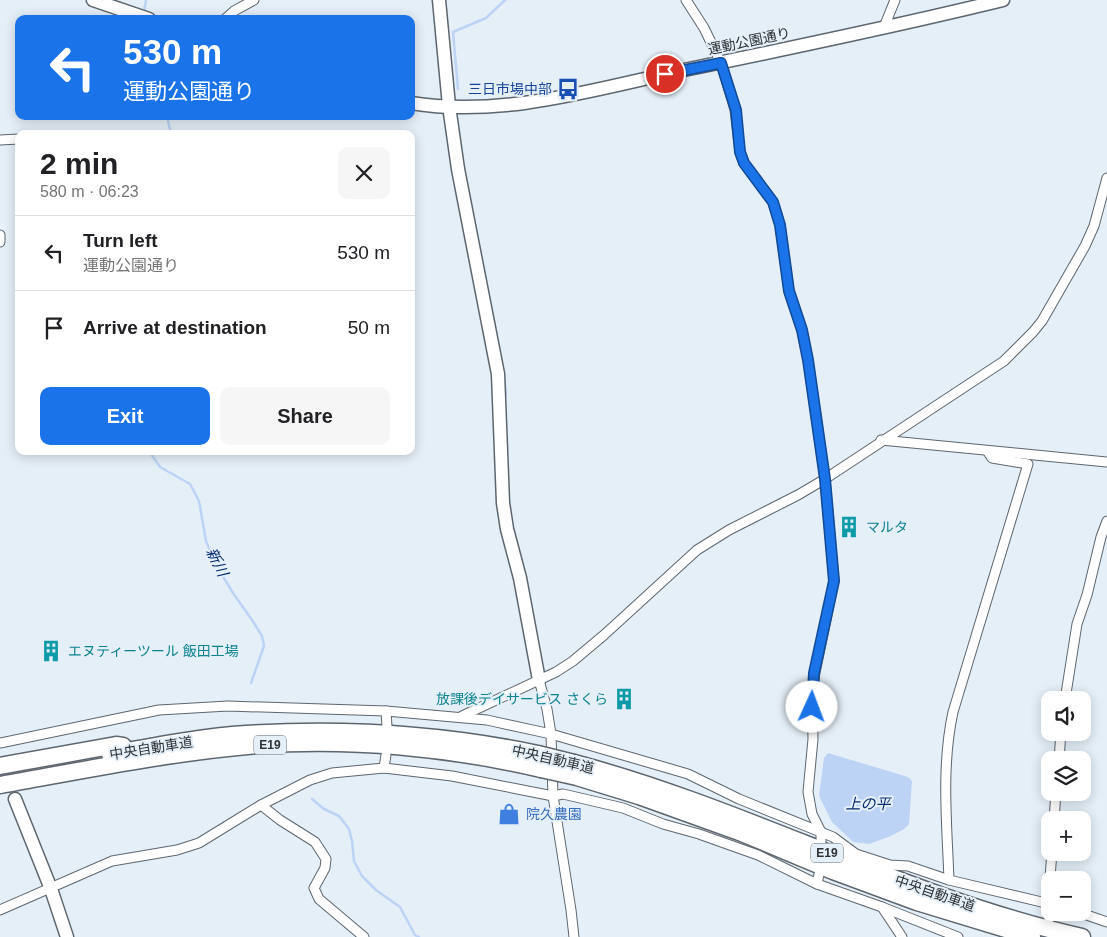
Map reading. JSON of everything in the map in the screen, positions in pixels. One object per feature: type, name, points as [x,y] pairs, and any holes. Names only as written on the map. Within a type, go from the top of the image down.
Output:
[{"type":"highway","name":"中央自動車道","points":[[0,774],[144,748],[246,734],[312,732],[414,735],[458,740],[540,762],[666,791],[847,862],[936,894],[1000,915],[1082,937]]},
{"type":"highway","points":[[0,766],[116,745],[144,748]]},
{"type":"highway","name":"中央自動車道","points":[[0,785],[111,765],[259,745],[372,745],[540,762]]},
{"type":"highway","points":[[7,798],[199,752]]},
{"type":"highway","name":"中央自動車道","points":[[576,770],[639,796],[742,833],[833,871],[917,902],[1032,937]]},
{"type":"street","points":[[94,0],[138,15]]},
{"type":"street","points":[[230,15],[254,0]]},
{"type":"street","points":[[439,0],[449,106],[460,179],[498,374],[503,503],[507,528],[520,578],[539,680],[547,709],[551,734],[553,796],[574,937]]},
{"type":"street","points":[[686,0],[704,28],[721,63],[736,110],[740,152],[744,163],[773,202],[780,225],[789,291],[802,330],[808,360],[825,479],[834,581],[812,690],[813,739],[808,792],[812,814],[821,832],[821,846]]},
{"type":"street","points":[[884,27],[895,0]]},
{"type":"street","name":"運動公園通り","points":[[415,103],[470,107],[534,102],[721,63],[1003,0]]},
{"type":"street","points":[[0,140],[15,138]]},
{"type":"street","points":[[461,716],[556,672],[573,661],[697,550],[729,530],[825,479],[1004,361],[1042,321],[1085,246],[1094,226],[1107,178]]},
{"type":"street","points":[[0,235],[0,242]]},
{"type":"street","points":[[882,440],[988,452],[1107,462]]},
{"type":"street","points":[[949,880],[945,763],[949,732],[953,712],[1028,464],[992,458],[988,452]]},
{"type":"street","points":[[1066,691],[1077,624],[1107,521]]},
{"type":"street","points":[[0,743],[159,710],[228,706],[386,711],[461,716],[551,734],[688,774],[739,799],[833,836],[856,854],[890,865],[908,866],[949,880],[1041,902]]},
{"type":"street","points":[[386,711],[387,728]]},
{"type":"street","points":[[384,768],[386,755]]},
{"type":"street","points":[[0,910],[112,861],[177,850],[199,843],[261,805],[317,778],[332,773],[384,768],[452,776],[553,796],[563,794],[623,808],[663,824],[699,834],[758,855],[817,884],[958,937]]},
{"type":"street","points":[[7,798],[51,889],[67,937]]},
{"type":"street","points":[[261,805],[280,820],[315,842],[326,859],[325,868],[314,888],[319,899],[364,937]]},
{"type":"street","points":[[817,884],[819,874]]},
{"type":"street","points":[[882,907],[902,937]]},
{"type":"street","points":[[1091,916],[1107,922]]},
{"type":"water","name":"上の平","points":[[828,753],[908,777],[912,781],[909,824],[891,836],[869,844],[853,842],[832,822],[819,796],[824,758]]},
{"type":"waterway","name":"新川","points":[[144,12],[146,0]]},
{"type":"waterway","points":[[458,89],[453,32],[486,18],[505,0]]},
{"type":"waterway","name":"新川","points":[[168,120],[170,130]]},
{"type":"waterway","points":[[504,378],[506,394],[504,397]]},
{"type":"waterway","name":"新川","points":[[152,455],[160,467],[190,484],[199,501],[206,541],[216,565],[262,636],[264,646],[251,683]]},
{"type":"waterway","name":"新川","points":[[312,799],[324,809],[339,816],[349,829],[354,861],[362,876],[376,890],[400,907],[415,935],[419,937]]},
{"type":"place","name":"三日市場中部","points":[[568,89]]},
{"type":"place","name":"マルタ","points":[[849,527]]},
{"type":"place","name":"エヌティーツール 飯田工場","points":[[51,651]]},
{"type":"place","name":"放課後デイサービス さくら","points":[[624,699]]},
{"type":"place","name":"院久農園","points":[[509,814]]},
{"type":"route","points":[[665,74],[721,63],[736,110],[740,152],[744,163],[773,202],[780,225],[789,291],[802,330],[808,360],[825,479],[834,581],[814,673],[812,707]]}]
